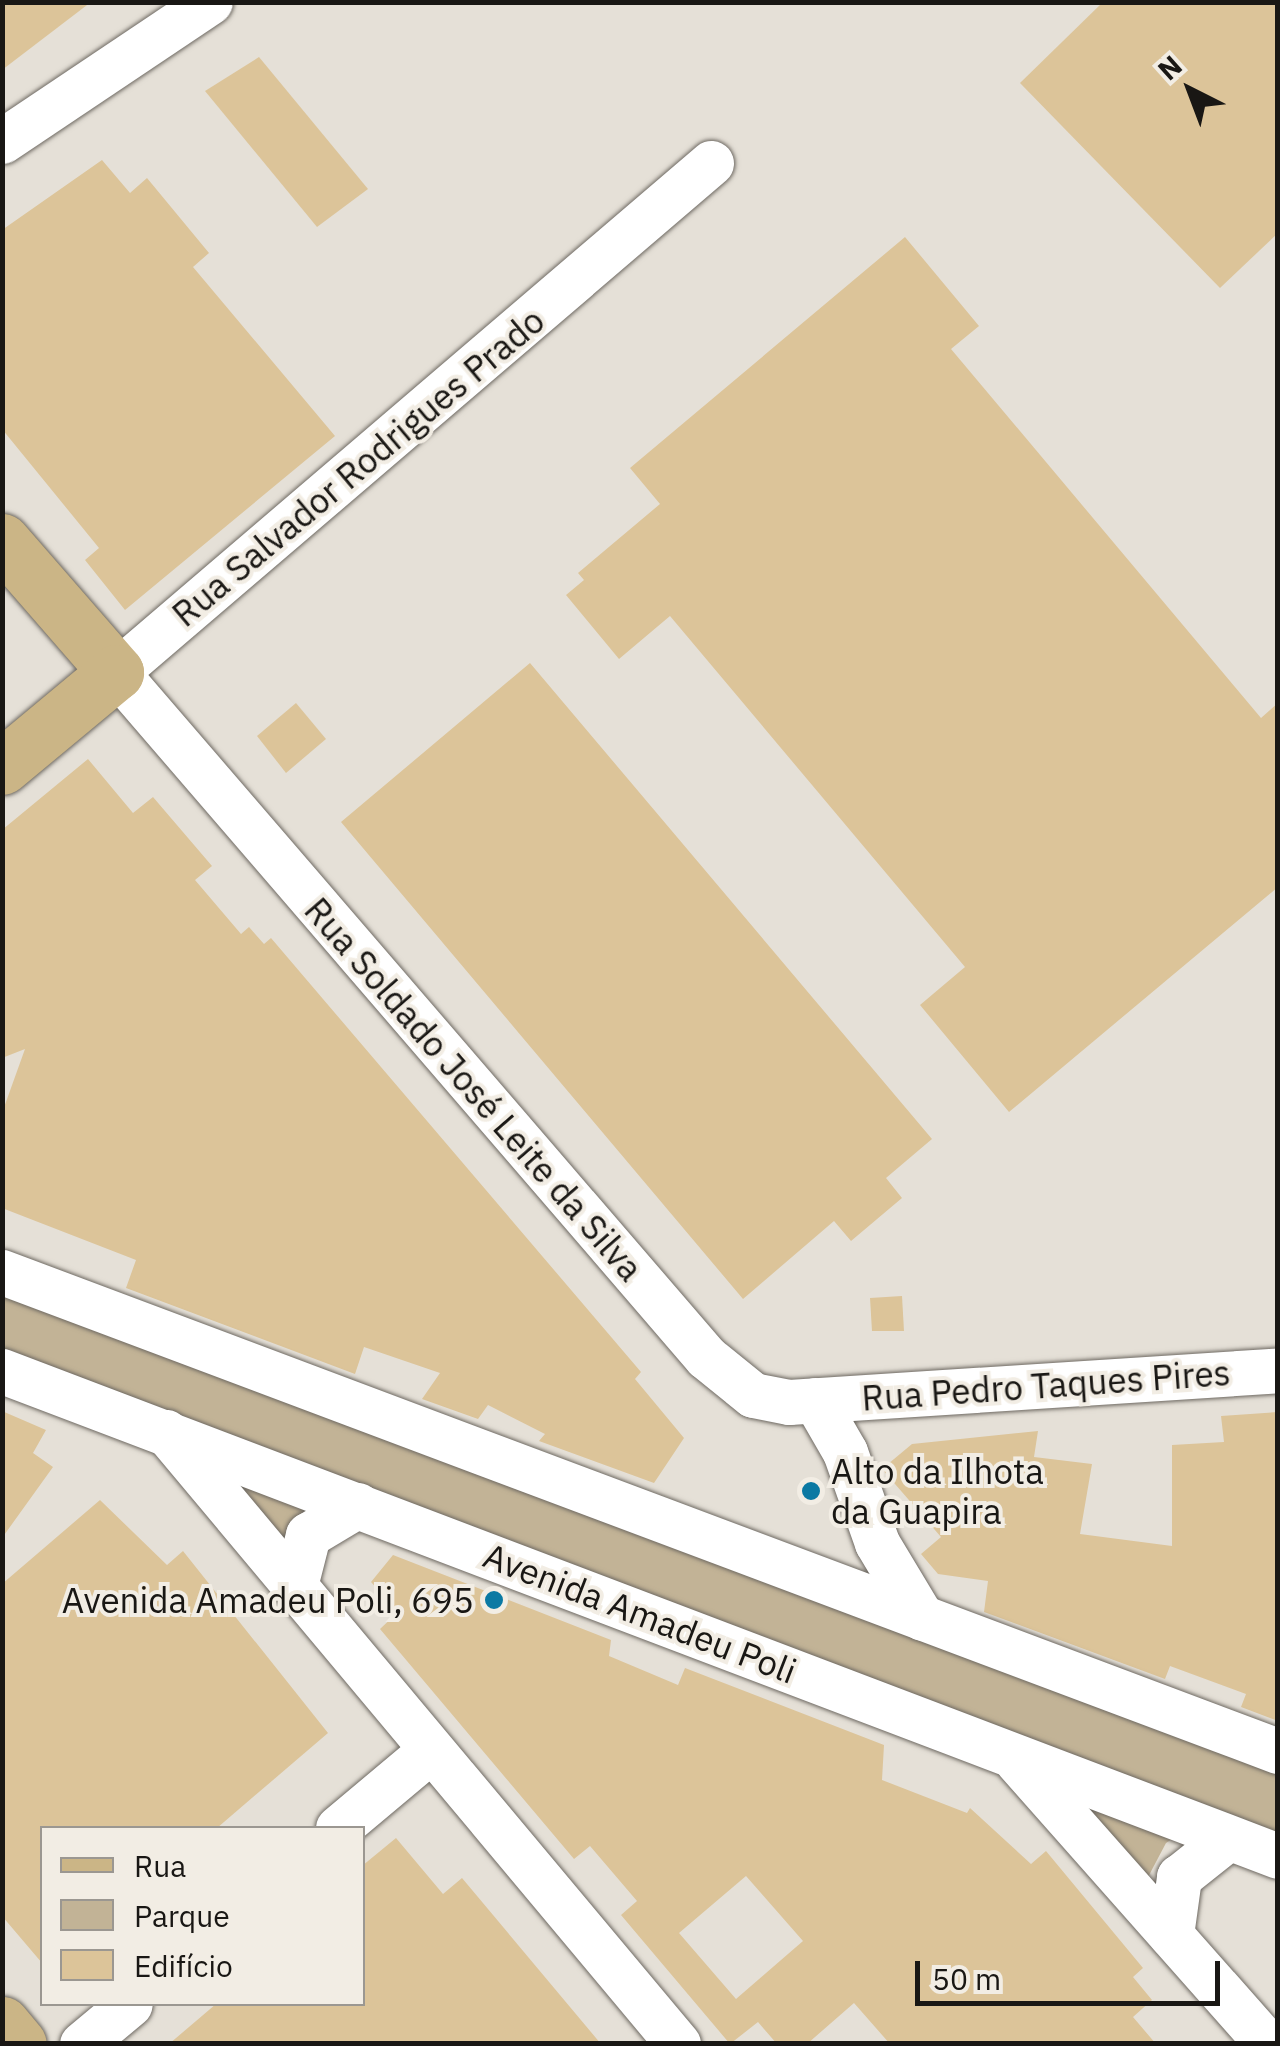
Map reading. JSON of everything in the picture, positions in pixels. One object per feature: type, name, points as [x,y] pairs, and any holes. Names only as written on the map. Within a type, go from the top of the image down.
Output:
[{"type":"main road","name":"Rua Soldado José Leite da Silva","points":[[2,541],[116,672]]},
{"type":"main road","name":"Rua Salvador Rodrigues Prado","points":[[2,768],[116,672]]},
{"type":"main road","points":[[2,2024],[19,2044]]},
{"type":"street","points":[[2,141],[210,2]]},
{"type":"street","name":"Rua Salvador Rodrigues Prado","points":[[116,672],[711,163]]},
{"type":"street","name":"Rua Soldado José Leite da Silva","points":[[116,672],[725,1377],[753,1394],[815,1400]]},
{"type":"street","points":[[2,1272],[1278,1752]]},
{"type":"street","name":"Rua Pedro Taques Pires","points":[[815,1400],[1278,1370]]},
{"type":"street","name":"Avenida Amadeu Poli","points":[[2,1371],[1278,1856]]},
{"type":"street","points":[[815,1400],[845,1452],[876,1543],[922,1618]]},
{"type":"street","points":[[165,1431],[678,2044]]},
{"type":"street","points":[[294,1586],[308,1535],[358,1505]]},
{"type":"street","points":[[340,1826],[431,1750]]},
{"type":"street","points":[[1012,1756],[1267,2044]]},
{"type":"street","points":[[1171,1935],[1178,1876],[1228,1838]]},
{"type":"street","points":[[82,2044],[128,2006]]},
{"type":"green space","points":[[2,1293],[1277,1767],[1277,1834],[3,1353]]},
{"type":"green space","points":[[251,1481],[319,1506],[281,1542],[243,1492]]},
{"type":"green space","points":[[1075,1802],[1180,1834],[1166,1843],[1147,1879]]},
{"type":"building","points":[[2,2],[91,2],[2,70]]},
{"type":"building","points":[[1103,2],[1278,2],[1278,233],[1220,288],[1020,83]]},
{"type":"building","points":[[259,57],[368,189],[317,227],[205,91]]},
{"type":"building","points":[[102,160],[130,193],[147,178],[209,253],[193,267],[335,436],[125,610],[85,560],[99,548],[2,429],[2,230]]},
{"type":"building","points":[[905,237],[979,326],[951,349],[1261,718],[1278,703],[1278,887],[1009,1112],[920,1005],[965,967],[670,616],[619,659],[566,595],[584,580],[578,573],[660,504],[630,468]]},
{"type":"building","points":[[530,663],[932,1139],[886,1178],[902,1198],[851,1241],[834,1221],[743,1299],[341,822]]},
{"type":"building","points":[[296,703],[326,739],[286,773],[257,736]]},
{"type":"building","points":[[88,759],[133,813],[153,797],[212,866],[195,880],[241,934],[249,927],[264,944],[271,938],[641,1372],[635,1379],[684,1438],[654,1483],[539,1441],[545,1434],[488,1405],[478,1419],[422,1399],[440,1373],[364,1347],[355,1374],[126,1288],[136,1260],[2,1208],[2,1113],[25,1049],[2,1058],[2,830]]},
{"type":"building","points":[[902,1296],[904,1331],[872,1331],[870,1298]]},
{"type":"building","points":[[2,1411],[46,1430],[33,1453],[53,1467],[2,1538]]},
{"type":"building","points":[[1278,1412],[1278,1721],[1241,1707],[1246,1694],[1170,1666],[1165,1679],[984,1612],[988,1581],[938,1574],[921,1554],[941,1537],[882,1469],[912,1444],[1038,1431],[1034,1457],[1092,1464],[1080,1534],[1172,1546],[1172,1445],[1224,1442],[1221,1416]]},
{"type":"building","points":[[100,1500],[167,1565],[183,1551],[328,1733],[219,1826],[40,1826],[40,1961],[2,1916],[2,1584]]},
{"type":"building","points":[[393,1555],[611,1640],[609,1656],[678,1685],[685,1668],[884,1745],[882,1780],[967,1813],[970,1808],[1031,1864],[1046,1851],[1143,1968],[1133,1977],[1152,2000],[1133,2017],[1156,2044],[890,2044],[854,2003],[807,2044],[777,2044],[758,2022],[730,2044],[621,1915],[637,1901],[590,1846],[574,1859],[380,1629],[398,1612],[371,1582]],"holes":[[[746,1876],[803,1941],[736,1999],[679,1933]]]},
{"type":"building","points":[[396,1838],[443,1894],[462,1878],[601,2044],[169,2044],[214,2006],[365,2006],[365,1864]]},
{"type":"place","name":"Alto da Ilhota da Guapira","points":[[811,1491]]},
{"type":"place","name":"Avenida Amadeu Poli, 695","points":[[494,1600]]}]
